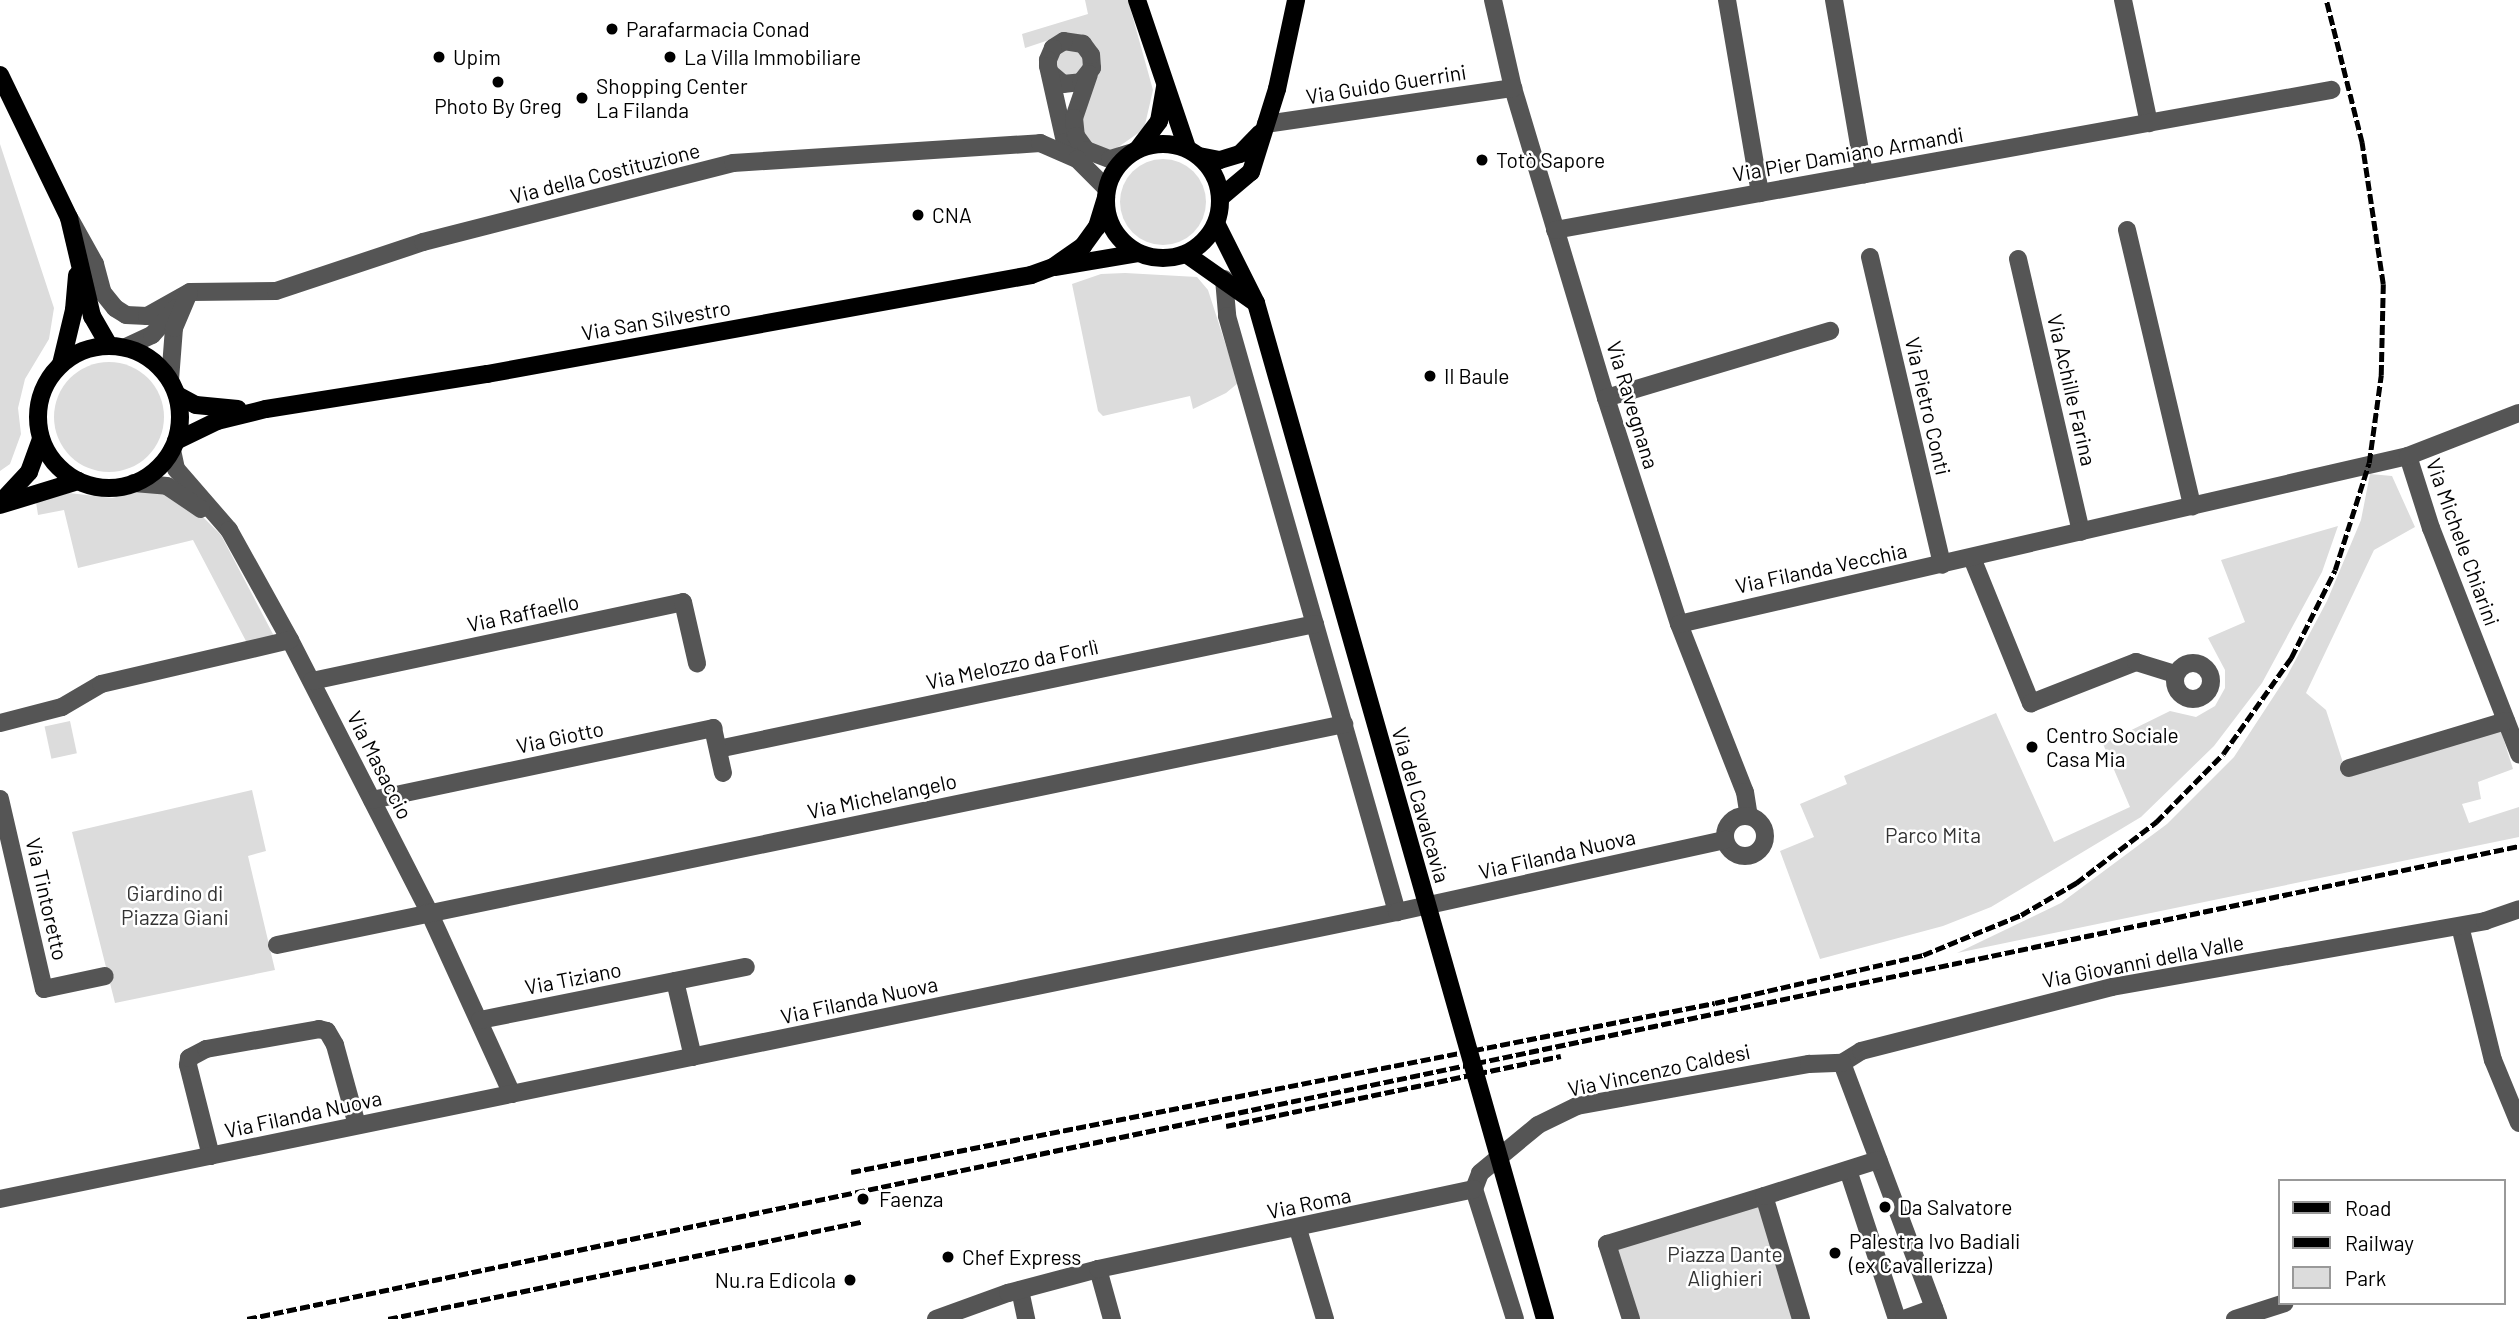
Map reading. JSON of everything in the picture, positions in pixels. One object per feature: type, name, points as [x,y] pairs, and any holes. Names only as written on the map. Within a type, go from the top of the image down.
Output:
[{"type":"main road","points":[[1137,0],[1165,88],[1193,152],[1210,167],[1221,197],[1217,225],[1186,254],[1161,258],[1138,253],[1113,230],[1106,193],[1121,162],[1135,150],[1159,121],[1165,88]]},
{"type":"main road","points":[[1221,197],[1251,172],[1266,124],[1296,0]]},
{"type":"main road","points":[[0,75],[69,218],[92,316],[117,346]]},
{"type":"main road","points":[[1135,150],[1163,143],[1220,160],[1240,154],[1266,124]]},
{"type":"main road","name":"Via San Silvestro","points":[[1053,267],[1075,253],[1097,228],[1106,193]]},
{"type":"main road","name":"Via del Cavalcavia","points":[[1217,225],[1256,303],[1545,1319]]},
{"type":"main road","name":"Via San Silvestro","points":[[174,445],[217,421],[266,409],[514,370],[1138,253]]},
{"type":"main road","points":[[1186,254],[1256,303]]},
{"type":"main road","points":[[0,504],[29,472],[41,439],[39,401],[61,364],[74,310],[79,258]]},
{"type":"main road","points":[[41,439],[59,468],[78,481],[102,487],[134,483],[163,462],[174,445],[173,388],[151,360],[117,346],[89,348],[61,364]]},
{"type":"main road","name":"Via San Silvestro","points":[[173,388],[219,409],[266,409]]},
{"type":"main road","points":[[0,504],[78,481]]},
{"type":"street","name":"Via Ravegnana","points":[[1493,0],[1513,88],[1555,230],[1679,624],[1745,792],[1749,817],[1761,823],[1766,835],[1757,852],[1738,855],[1725,840]]},
{"type":"street","points":[[1727,0],[1760,193]]},
{"type":"street","points":[[1834,0],[1864,174]]},
{"type":"street","points":[[2123,0],[2150,123]]},
{"type":"street","points":[[1089,74],[1069,85],[1050,73],[1048,60],[1053,48],[1071,40],[1088,49],[1092,61],[1089,74],[1074,118],[1076,136],[1086,150],[1110,159],[1135,150]]},
{"type":"street","name":"Via della Costituzione","points":[[1050,73],[1065,142],[1106,193]]},
{"type":"street","name":"Via Guido Guerrini","points":[[1266,124],[1513,88]]},
{"type":"street","name":"Via Pier Damiano Armandi","points":[[1555,230],[2331,90]]},
{"type":"street","points":[[1040,143],[1054,135],[1059,120]]},
{"type":"street","name":"Via della Costituzione","points":[[69,218],[94,264],[103,293],[126,315],[147,316],[190,292],[276,291],[423,242],[733,163],[1040,143],[1077,159]]},
{"type":"street","points":[[2127,230],[2192,506]]},
{"type":"street","name":"Via Pietro Conti","points":[[1870,257],[1942,565]]},
{"type":"street","name":"Via Achille Farina","points":[[2018,258],[2081,532]]},
{"type":"street","points":[[1224,279],[1227,316],[1397,912]]},
{"type":"street","points":[[117,346],[152,335],[190,292]]},
{"type":"street","points":[[173,388],[174,328],[190,292]]},
{"type":"street","points":[[1606,398],[1830,331]]},
{"type":"street","name":"Via Filanda Vecchia","points":[[1679,624],[2408,456],[2519,413]]},
{"type":"street","name":"Via Masaccio","points":[[174,445],[176,469],[229,530],[312,681],[429,912],[512,1094]]},
{"type":"street","name":"Via Michele Chiarini","points":[[2408,456],[2431,528],[2519,754]]},
{"type":"street","name":"Via Masaccio","points":[[134,483],[167,486],[229,530]]},
{"type":"street","points":[[1972,558],[2031,703],[2136,662],[2175,674]]},
{"type":"street","name":"Via Raffaello","points":[[312,681],[683,602],[698,663]]},
{"type":"street","name":"Via Melozzo da Forlì","points":[[718,749],[1315,624]]},
{"type":"street","points":[[0,723],[62,708],[101,684],[290,639]]},
{"type":"street","points":[[2349,768],[2506,721]]},
{"type":"street","name":"Via Michelangelo","points":[[429,912],[1344,724]]},
{"type":"street","name":"Via Giotto","points":[[372,800],[713,728],[718,749]]},
{"type":"street","points":[[718,749],[723,773]]},
{"type":"street","name":"Via Tintoretto","points":[[0,799],[44,989],[105,976]]},
{"type":"street","points":[[1725,840],[1731,822],[1749,817]]},
{"type":"street","name":"Via Filanda Nuova","points":[[0,1199],[1397,912],[1725,840]]},
{"type":"street","name":"Via Giovanni della Valle","points":[[1842,1063],[1861,1051],[2112,987],[2460,926],[2485,921],[2519,909]]},
{"type":"street","points":[[277,945],[429,912]]},
{"type":"street","name":"Via Giovanni della Valle","points":[[2485,921],[2519,924]]},
{"type":"street","points":[[2460,926],[2493,1060],[2519,1123]]},
{"type":"street","name":"Via Tiziano","points":[[480,1020],[746,967]]},
{"type":"street","points":[[675,981],[693,1057]]},
{"type":"street","points":[[211,1156],[188,1065],[189,1058],[206,1049],[319,1029],[327,1031],[333,1036],[357,1125]]},
{"type":"street","points":[[1842,1063],[1936,1314],[1903,1319]]},
{"type":"street","name":"Via Vincenzo Caldesi","points":[[1474,1189],[1480,1173],[1538,1125],[1577,1106],[1809,1064],[1842,1063]]},
{"type":"street","points":[[1631,1319],[1607,1244],[1878,1160]]},
{"type":"street","points":[[1848,1170],[1896,1319]]},
{"type":"street","points":[[1474,1189],[1515,1319]]},
{"type":"street","name":"Via Roma","points":[[936,1319],[1020,1290],[1098,1269],[1298,1229],[1474,1189]]},
{"type":"street","points":[[1764,1196],[1801,1319]]},
{"type":"street","points":[[1298,1229],[1325,1319]]},
{"type":"street","points":[[1098,1269],[1112,1319]]},
{"type":"street","points":[[1020,1290],[1026,1319]]},
{"type":"street","points":[[2235,1319],[2279,1305]]},
{"type":"green space","points":[[1085,0],[1128,0],[1153,90],[1144,129],[1114,150],[1097,148],[1087,142],[1079,118],[1098,63],[1055,38],[1025,48],[1022,34],[1088,14]]},
{"type":"green space","points":[[1064,46],[1086,55],[1083,75],[1060,78],[1054,56]]},
{"type":"green space","points":[[0,144],[54,308],[49,339],[25,379],[18,408],[21,434],[10,464],[0,471]]},
{"type":"green space","points":[[1155,159],[1171,159],[1194,171],[1203,185],[1206,202],[1203,219],[1194,233],[1171,245],[1155,245],[1139,238],[1127,226],[1120,210],[1120,194],[1127,178],[1139,166]]},
{"type":"green space","points":[[1101,274],[1197,277],[1208,290],[1238,383],[1226,393],[1193,409],[1190,396],[1103,416],[1098,411],[1072,284]]},
{"type":"green space","points":[[109,362],[130,367],[148,378],[159,396],[164,417],[159,438],[148,456],[130,467],[109,472],[88,467],[70,456],[59,438],[54,417],[59,396],[70,378],[88,367]]},
{"type":"green space","points":[[2370,474],[2392,476],[2415,527],[2374,550],[2306,693],[2326,710],[2347,775],[2501,731],[2513,769],[2478,782],[2481,799],[2462,804],[2469,823],[2519,807],[2519,837],[1957,953],[2061,903],[2167,824],[2234,757],[2287,676],[2327,601],[2361,520]]},
{"type":"green space","points":[[152,489],[165,491],[198,512],[221,535],[275,638],[247,643],[193,540],[78,568],[64,510],[38,515],[36,502],[69,493],[112,498]]},
{"type":"green space","name":"Parco Mita","points":[[2338,526],[2322,572],[2262,683],[2214,746],[2141,817],[1991,907],[1943,926],[1820,959],[1780,851],[1814,837],[1800,804],[1847,784],[1844,776],[1996,713],[2054,842],[2130,807],[2103,744],[2170,711],[2196,717],[2215,706],[2225,688],[2225,670],[2208,638],[2245,622],[2221,560]]},
{"type":"green space","points":[[70,721],[77,753],[51,759],[45,726]]},
{"type":"green space","name":"Giardino di Piazza Giani","points":[[252,790],[266,851],[248,856],[275,970],[115,1003],[72,832]]},
{"type":"green space","name":"Piazza Dante Alighieri","points":[[1760,1200],[1796,1319],[1637,1319],[1615,1245]]},
{"type":"railway","points":[[851,1172],[1715,1003],[1923,955],[2021,915],[2076,883],[2156,822],[2223,754],[2291,658],[2335,570],[2369,463],[2381,375],[2383,284],[2362,143],[2326,0]]},
{"type":"railway","points":[[247,1319],[2519,846]]},
{"type":"railway","points":[[1226,1126],[1561,1056]]},
{"type":"railway","points":[[388,1319],[862,1222]]},
{"type":"place","name":"Parafarmacia Conad","points":[[612,29]]},
{"type":"place","name":"Upim","points":[[439,57]]},
{"type":"place","name":"La Villa Immobiliare","points":[[670,57]]},
{"type":"place","name":"Photo By Greg","points":[[498,82]]},
{"type":"place","name":"Shopping Center La Filanda","points":[[582,98]]},
{"type":"place","name":"Totò Sapore","points":[[1482,160]]},
{"type":"place","name":"CNA","points":[[918,215]]},
{"type":"place","name":"Il Baule","points":[[1430,376]]},
{"type":"place","name":"Centro Sociale Casa Mia","points":[[2032,747]]},
{"type":"place","name":"Faenza","points":[[863,1199]]},
{"type":"place","name":"Da Salvatore","points":[[1885,1207]]},
{"type":"place","name":"Palestra Ivo Badiali (ex Cavallerizza)","points":[[1835,1253]]},
{"type":"place","name":"Chef Express","points":[[948,1257]]},
{"type":"place","name":"Nu.ra Edicola","points":[[850,1280]]}]
